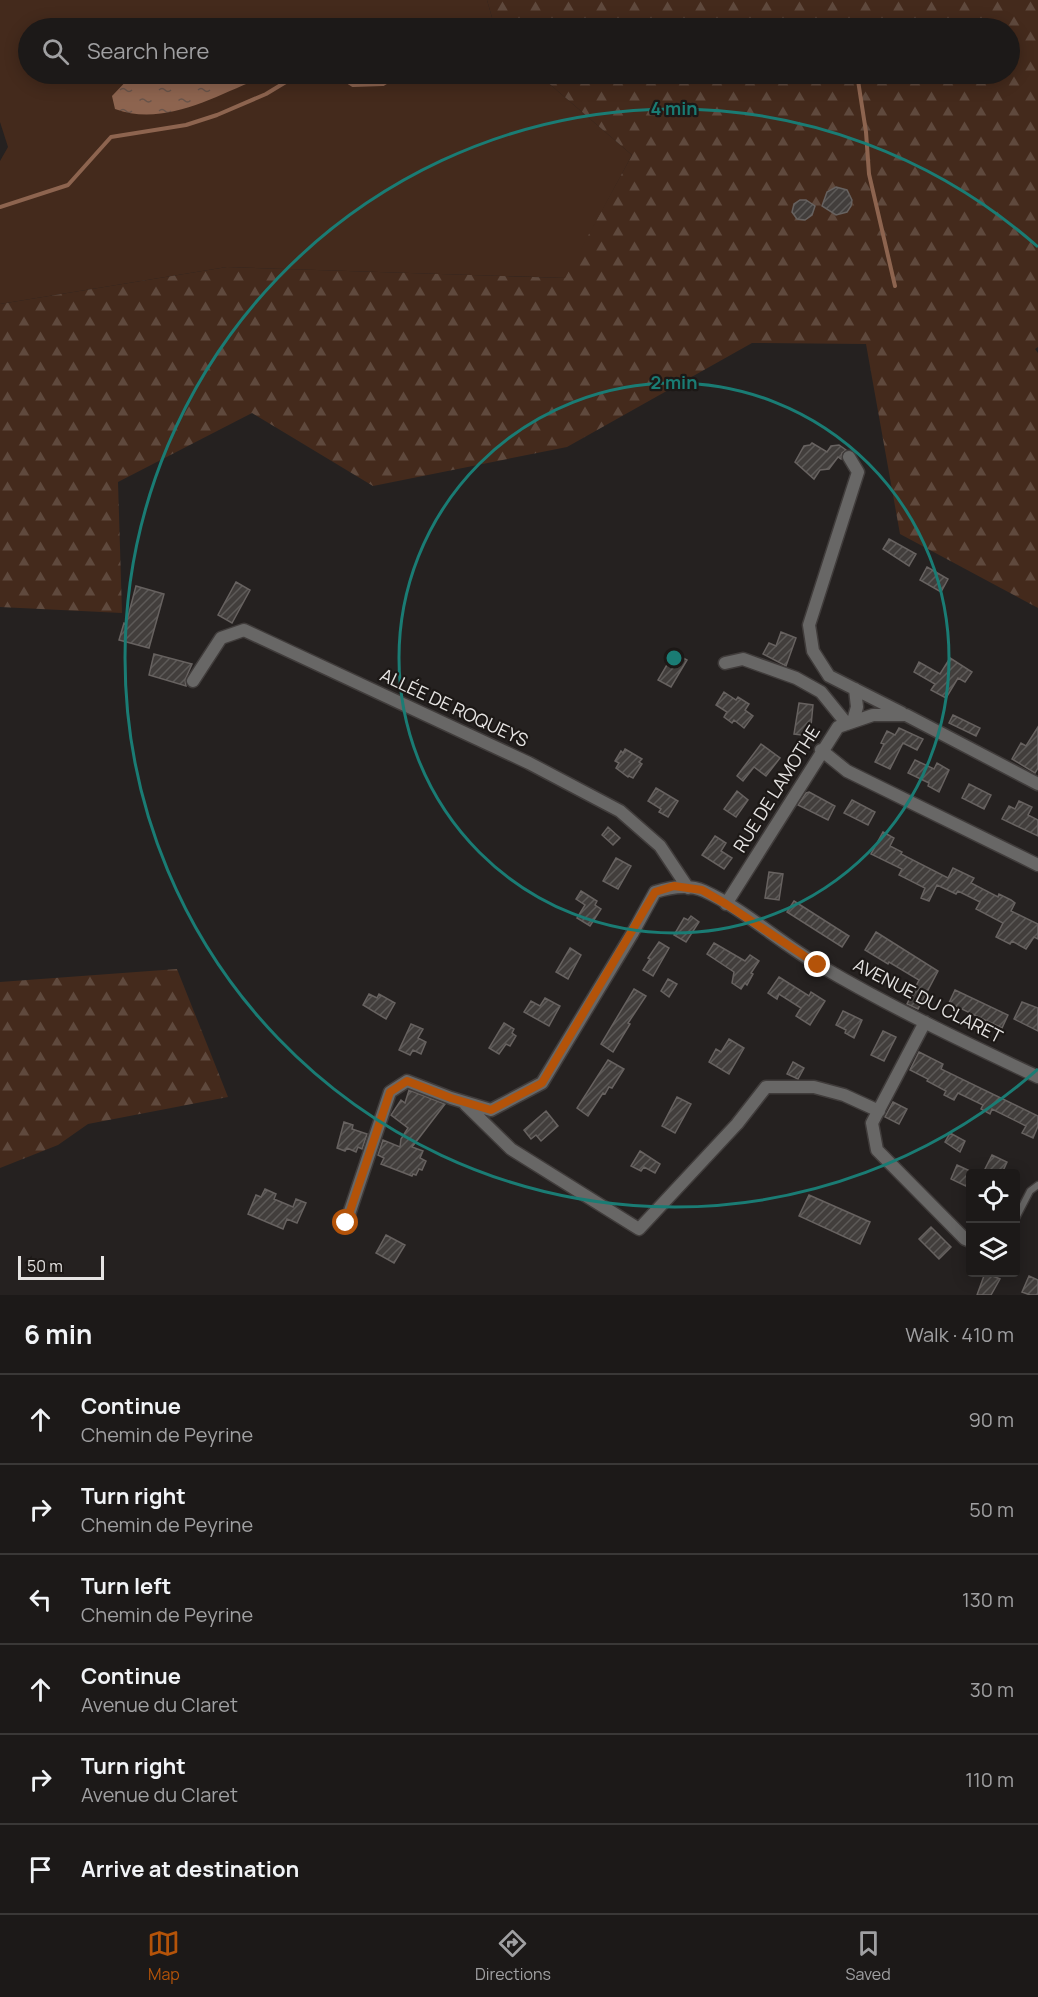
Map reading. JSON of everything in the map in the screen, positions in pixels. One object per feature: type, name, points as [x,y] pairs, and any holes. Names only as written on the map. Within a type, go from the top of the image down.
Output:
[{"type":"street","points":[[849,457],[858,472],[809,625],[813,651],[830,676],[1038,784]]},
{"type":"street","name":"ALLÉE DE ROQUEYS","points":[[193,681],[221,638],[244,630],[529,763],[620,811],[660,846],[688,888]]},
{"type":"street","points":[[726,663],[743,659],[796,678],[821,692],[850,722]]},
{"type":"street","points":[[850,722],[857,707],[855,689]]},
{"type":"street","points":[[850,722],[873,715],[906,715]]},
{"type":"street","name":"RUE DE LAMOTHE","points":[[726,904],[821,750],[838,727],[850,722]]},
{"type":"street","points":[[821,750],[847,771],[1038,865]]},
{"type":"street","name":"AVENUE DU CLARET","points":[[462,1102],[491,1110],[542,1083],[655,892],[674,886],[702,890],[818,965],[925,1023],[1038,1077]]},
{"type":"street","points":[[925,1023],[872,1123],[877,1150],[966,1239]]},
{"type":"street","points":[[346,1223],[390,1092],[407,1081],[462,1102],[511,1149],[639,1229],[737,1124],[766,1087],[814,1087],[844,1095],[879,1111]]},
{"type":"lane","points":[[1020,1210],[1030,1191],[1038,1185]]},
{"type":"green space","points":[[0,0],[487,0],[492,18],[18,18],[18,84],[550,84],[632,155],[566,278],[227,267],[0,304],[0,161],[8,147],[0,122]]},
{"type":"green space","points":[[487,0],[1038,0],[1038,347],[1035,349],[1038,353],[1038,608],[900,534],[866,344],[752,343],[567,447],[373,486],[252,413],[118,482],[122,613],[0,607],[0,304],[227,267],[565,278],[632,155],[550,84],[1020,84],[1020,18],[492,18]]},
{"type":"green space","points":[[177,969],[228,1097],[88,1124],[58,1145],[0,1168],[0,982]]},
{"type":"water","points":[[123,84],[246,84],[188,107],[151,114],[133,114],[115,109],[112,96]]},
{"type":"building","points":[[836,187],[847,190],[852,200],[847,212],[836,215],[822,206],[827,192]]},
{"type":"building","points":[[800,200],[806,200],[815,206],[812,215],[805,220],[797,219],[792,212],[794,204]]},
{"type":"building","points":[[812,443],[827,452],[831,446],[839,445],[846,450],[842,453],[841,459],[838,457],[829,469],[820,470],[814,479],[795,462],[804,446]]},
{"type":"building","points":[[889,539],[916,554],[909,566],[883,549]]},
{"type":"building","points":[[927,567],[948,579],[941,592],[920,580]]},
{"type":"building","points":[[236,582],[250,590],[232,623],[218,615]]},
{"type":"building","points":[[136,586],[164,594],[149,648],[119,640],[124,623],[126,624]]},
{"type":"building","points":[[781,632],[796,638],[786,666],[763,654],[769,643],[776,646]]},
{"type":"building","points":[[674,653],[687,660],[671,687],[658,680]]},
{"type":"building","points":[[154,654],[192,664],[185,680],[186,686],[149,675]]},
{"type":"building","points":[[950,658],[972,672],[965,682],[958,678],[946,698],[931,690],[935,684],[914,672],[919,662],[940,674]]},
{"type":"building","points":[[724,692],[736,700],[738,697],[749,704],[745,710],[753,716],[744,728],[734,720],[732,723],[724,717],[727,712],[716,705]]},
{"type":"building","points":[[799,703],[813,705],[810,736],[794,734]]},
{"type":"building","points":[[953,715],[980,728],[976,736],[949,723]]},
{"type":"building","points":[[1038,727],[1038,768],[1035,773],[1012,759],[1021,743],[1026,746]]},
{"type":"building","points":[[899,728],[923,739],[917,750],[903,743],[890,769],[875,762],[884,744],[881,743],[887,731],[895,735]]},
{"type":"building","points":[[761,744],[780,758],[766,776],[754,767],[743,781],[737,776]]},
{"type":"building","points":[[625,749],[642,759],[639,762],[642,764],[633,778],[616,768],[619,763],[615,761]]},
{"type":"building","points":[[915,760],[934,769],[937,763],[949,770],[939,792],[928,786],[929,783],[908,773]]},
{"type":"building","points":[[969,784],[991,795],[984,809],[962,798]]},
{"type":"building","points":[[656,788],[678,801],[668,817],[659,812],[661,809],[648,801]]},
{"type":"building","points":[[737,791],[748,800],[736,817],[724,809]]},
{"type":"building","points":[[809,792],[835,806],[828,820],[798,805]]},
{"type":"building","points":[[852,800],[875,812],[868,825],[844,813]]},
{"type":"building","points":[[1019,801],[1032,807],[1028,815],[1038,820],[1038,836],[1002,819],[1009,806],[1015,809]]},
{"type":"building","points":[[608,827],[620,838],[613,845],[602,835]]},
{"type":"building","points":[[883,832],[894,838],[890,846],[902,852],[901,854],[948,878],[953,868],[974,878],[971,883],[998,897],[999,894],[1011,900],[1015,903],[1011,911],[1038,924],[1038,939],[1034,937],[1026,949],[1012,941],[1010,944],[996,937],[1003,923],[976,909],[980,902],[958,891],[956,894],[937,885],[929,901],[921,898],[925,888],[899,875],[902,869],[871,854]]},
{"type":"building","points":[[715,836],[726,843],[721,851],[732,858],[724,869],[702,855]]},
{"type":"building","points":[[616,858],[631,866],[618,889],[603,881]]},
{"type":"building","points":[[769,872],[783,874],[779,900],[765,898]]},
{"type":"building","points":[[581,891],[597,901],[595,905],[601,909],[590,926],[577,918],[585,905],[576,899]]},
{"type":"building","points":[[794,901],[849,936],[842,947],[787,912]]},
{"type":"building","points":[[691,916],[699,922],[686,942],[674,935],[684,918],[688,920]]},
{"type":"building","points":[[876,932],[938,971],[918,1009],[907,1004],[919,980],[865,950]]},
{"type":"building","points":[[659,942],[669,948],[653,976],[643,970]]},
{"type":"building","points":[[714,943],[745,961],[750,955],[759,961],[747,985],[745,983],[741,989],[732,983],[734,972],[707,954]]},
{"type":"building","points":[[570,948],[581,955],[568,979],[556,972]]},
{"type":"building","points":[[779,977],[809,996],[811,992],[825,1001],[810,1025],[796,1016],[801,1008],[779,994],[777,999],[768,993]]},
{"type":"building","points":[[668,979],[677,984],[669,997],[661,991]]},
{"type":"building","points":[[634,989],[646,996],[628,1023],[630,1024],[613,1052],[601,1044]]},
{"type":"building","points":[[955,990],[1008,1015],[1002,1028],[949,1003]]},
{"type":"building","points":[[369,994],[377,998],[379,994],[395,1003],[386,1019],[363,1005]]},
{"type":"building","points":[[545,998],[560,1006],[549,1026],[524,1012],[531,1001],[540,1006]]},
{"type":"building","points":[[1022,1002],[1038,1008],[1038,1031],[1014,1019]]},
{"type":"building","points":[[843,1011],[862,1020],[854,1038],[845,1033],[846,1030],[836,1025]]},
{"type":"building","points":[[504,1023],[514,1029],[512,1033],[516,1036],[510,1046],[506,1044],[499,1054],[489,1048]]},
{"type":"building","points":[[411,1024],[423,1029],[418,1038],[426,1042],[421,1054],[413,1050],[410,1055],[399,1050]]},
{"type":"building","points":[[883,1031],[896,1037],[884,1061],[871,1055]]},
{"type":"building","points":[[729,1039],[744,1048],[729,1074],[709,1062],[716,1049],[721,1052]]},
{"type":"building","points":[[919,1052],[943,1064],[941,1069],[1038,1116],[1038,1126],[1033,1138],[1022,1133],[1026,1126],[992,1109],[990,1114],[981,1109],[983,1105],[958,1093],[954,1100],[944,1095],[946,1091],[910,1070]]},
{"type":"building","points":[[608,1060],[624,1069],[612,1088],[609,1087],[605,1094],[603,1093],[588,1116],[577,1108]]},
{"type":"building","points":[[793,1062],[804,1068],[798,1079],[787,1074]]},
{"type":"building","points":[[409,1090],[445,1104],[412,1147],[423,1151],[420,1158],[426,1161],[422,1170],[419,1169],[416,1175],[412,1176],[381,1164],[384,1158],[378,1155],[383,1140],[400,1147],[401,1139],[408,1128],[391,1115],[401,1100],[405,1103]]},
{"type":"building","points":[[677,1097],[691,1104],[675,1133],[662,1126]]},
{"type":"building","points":[[893,1102],[907,1109],[899,1124],[885,1117]]},
{"type":"building","points":[[546,1111],[558,1126],[541,1141],[536,1135],[531,1139],[524,1130]]},
{"type":"building","points":[[344,1122],[353,1125],[352,1129],[367,1134],[362,1149],[358,1147],[356,1152],[347,1148],[345,1151],[337,1148]]},
{"type":"building","points":[[950,1133],[965,1141],[960,1152],[945,1142]]},
{"type":"building","points":[[640,1151],[660,1164],[655,1173],[644,1167],[641,1171],[631,1166]]},
{"type":"building","points":[[992,1155],[1007,1162],[1004,1169],[985,1169]]},
{"type":"building","points":[[957,1165],[966,1169],[966,1186],[951,1179]]},
{"type":"building","points":[[265,1189],[276,1194],[274,1199],[293,1207],[296,1199],[306,1203],[297,1223],[287,1219],[283,1229],[248,1214],[256,1195],[261,1197]]},
{"type":"building","points":[[809,1195],[870,1222],[860,1244],[799,1216]]},
{"type":"building","points":[[931,1227],[951,1247],[939,1259],[919,1239]]},
{"type":"building","points":[[386,1235],[405,1245],[394,1263],[376,1253]]},
{"type":"building","points":[[1029,1276],[1038,1280],[1038,1295],[1022,1292]]},
{"type":"building","points":[[984,1277],[1000,1279],[991,1295],[977,1295]]},
{"type":"waterway","points":[[0,207],[68,185],[111,137],[186,125],[217,115],[266,94],[282,84]]},
{"type":"waterway","points":[[351,84],[383,84]]},
{"type":"waterway","points":[[859,84],[866,132],[869,174],[895,286]]},
{"type":"route","points":[[346,1223],[390,1092],[407,1081],[491,1110],[542,1083],[655,892],[674,886],[702,890],[818,965]]}]
